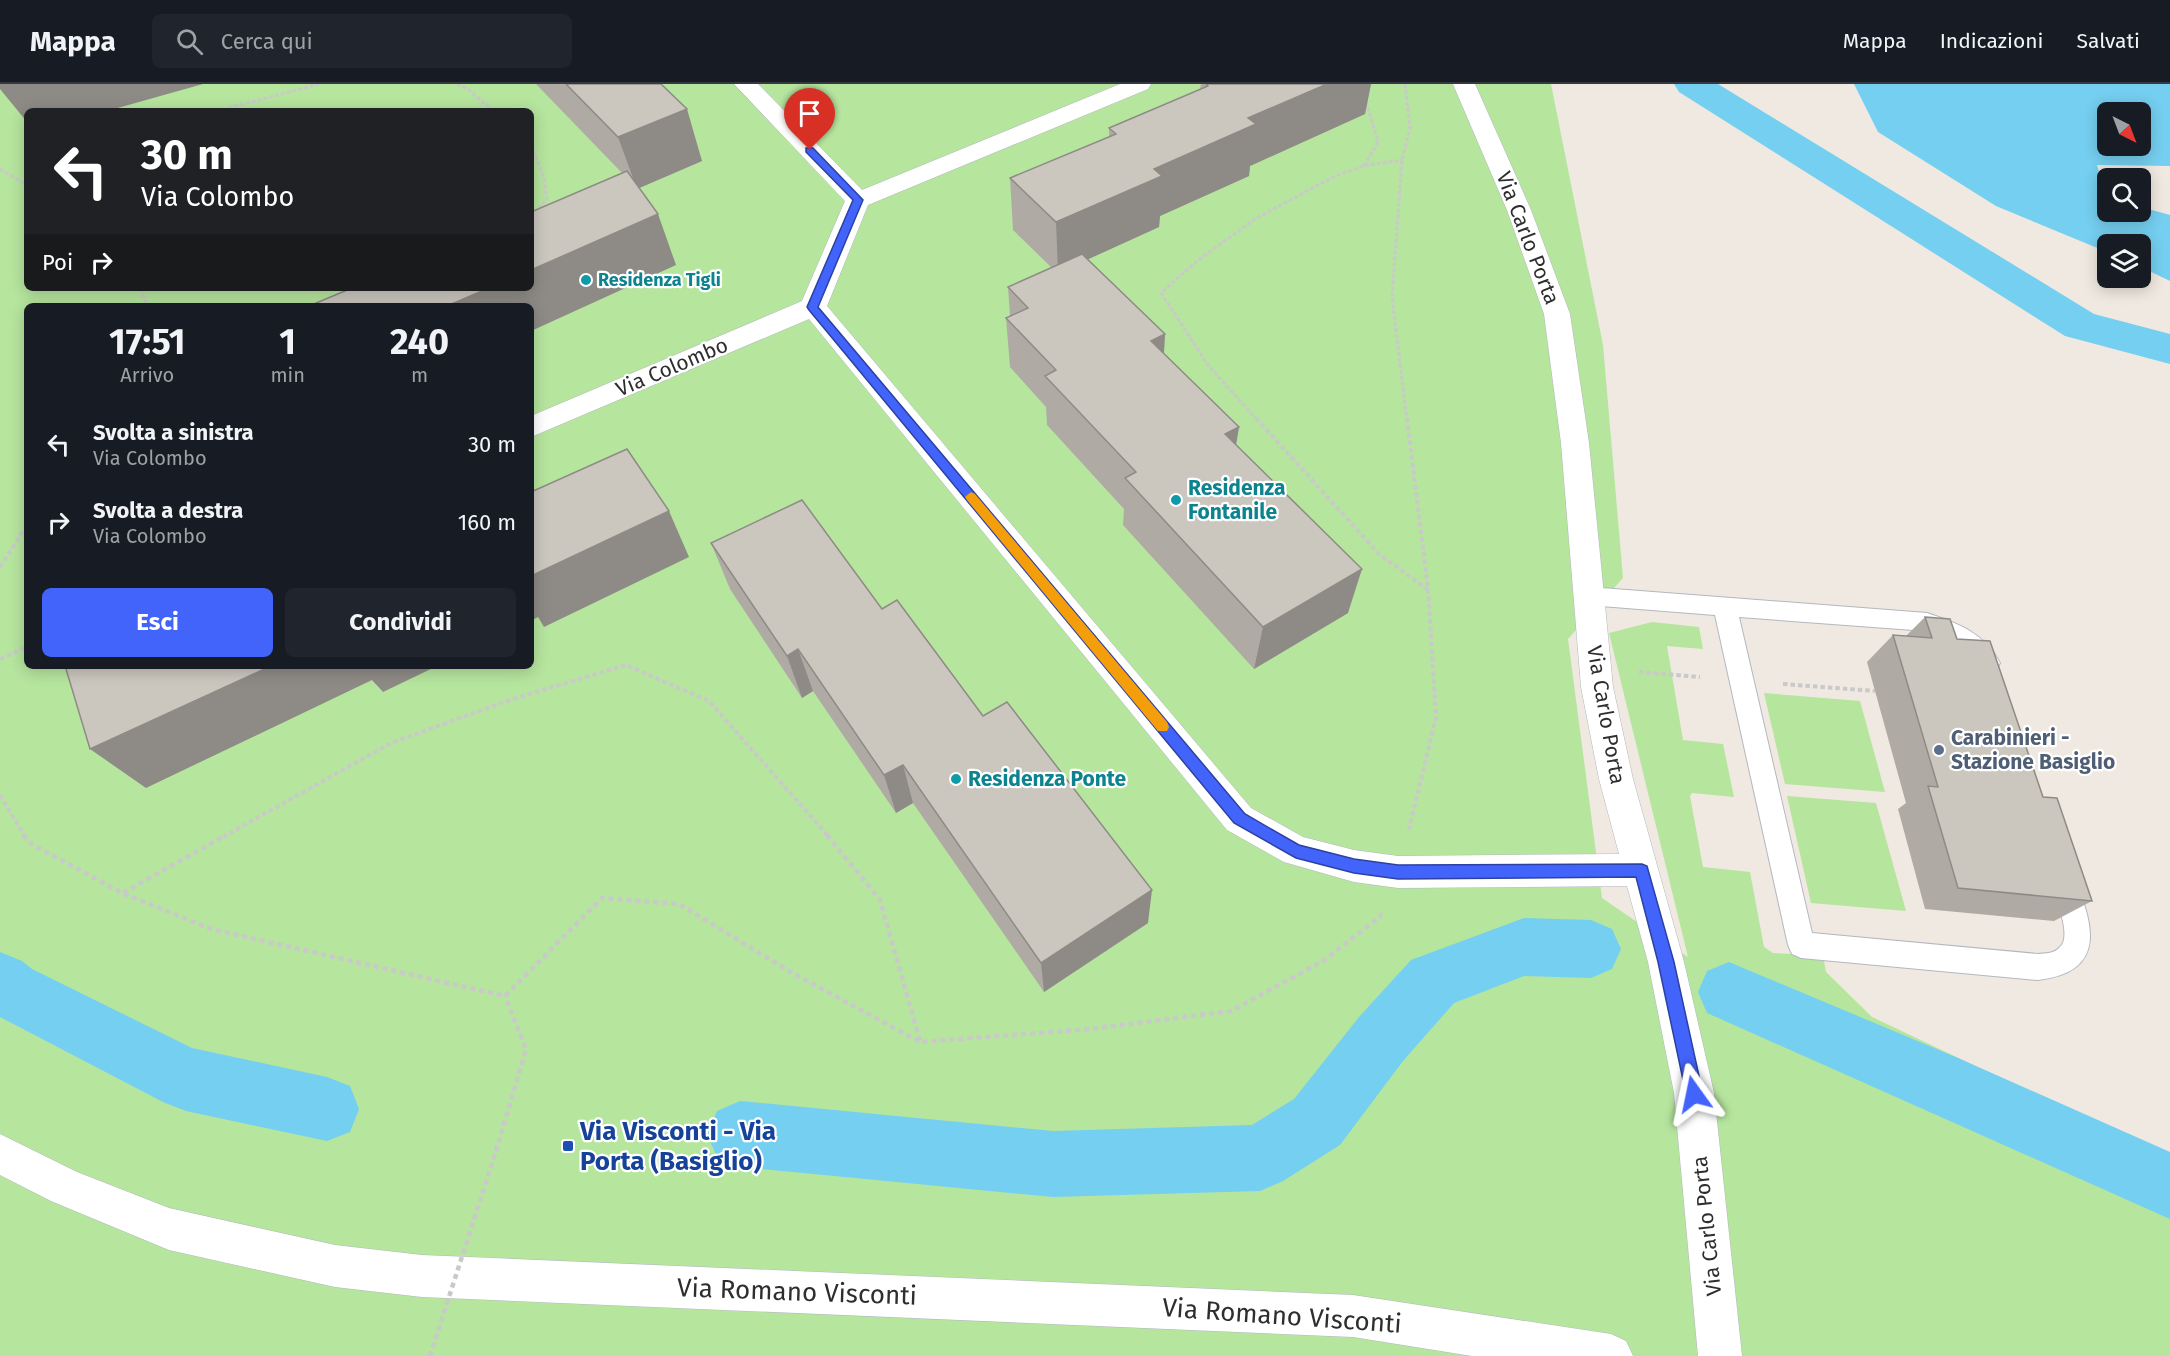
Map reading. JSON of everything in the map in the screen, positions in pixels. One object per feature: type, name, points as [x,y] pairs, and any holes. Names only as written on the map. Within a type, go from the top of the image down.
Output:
[{"type":"street","points":[[745,84],[858,200]]},
{"type":"street","points":[[1140,84],[858,200],[813,307],[1239,819],[1296,851],[1354,866],[1398,872],[1642,870]]},
{"type":"street","name":"Via Carlo Porta","points":[[1464,84],[1519,210],[1557,314],[1575,443],[1597,687],[1616,779],[1666,962],[1694,1094],[1720,1356]]},
{"type":"street","name":"Via Colombo","points":[[534,426],[813,307]]},
{"type":"street","name":"Via Romano Visconti","points":[[0,1154],[65,1186],[169,1229],[335,1266],[433,1276],[1353,1316],[1611,1356]]},
{"type":"lane","points":[[1588,596],[1927,622],[1947,628],[1973,645],[1981,652],[1996,681]]},
{"type":"lane","points":[[1725,607],[1801,945],[2038,967],[2061,963],[2072,953],[2078,941],[2076,921],[2054,855]]},
{"type":"path","points":[[228,108],[319,84]]},
{"type":"path","points":[[457,84],[468,89],[490,108]]},
{"type":"path","points":[[505,996],[602,898],[679,904],[789,971],[920,1042],[1090,1029],[1231,1011],[1323,961],[1380,916],[1398,872],[1436,717],[1428,589],[1392,298],[1402,160],[1410,128],[1406,84]]},
{"type":"path","points":[[1363,98],[1368,104],[1378,142],[1363,166]]},
{"type":"path","points":[[534,152],[544,177],[547,200],[534,212]]},
{"type":"path","points":[[1402,160],[1363,166],[1333,177],[1255,219],[1197,261],[1161,293],[1208,366],[1379,554],[1428,589]]},
{"type":"path","points":[[0,170],[24,183]]},
{"type":"path","points":[[0,567],[24,530]]},
{"type":"path","points":[[0,659],[24,648]]},
{"type":"path","points":[[122,893],[391,742],[510,700],[626,665],[709,701],[805,808],[880,900],[920,1042]]},
{"type":"path","points":[[0,795],[28,842],[122,893],[211,929],[505,996]]},
{"type":"path","points":[[430,1356],[496,1151],[526,1049],[505,996]]},
{"type":"green space","points":[[0,84],[1551,84],[1603,345],[1623,578],[1568,639],[1602,898],[1688,957],[1609,633],[1652,622],[1699,627],[1703,649],[1667,646],[1683,740],[1723,744],[1734,797],[1692,793],[1690,796],[1703,867],[1750,872],[1764,947],[1773,953],[1823,956],[1826,972],[1872,1017],[2170,1158],[2170,1356],[0,1356]]},
{"type":"green space","points":[[1764,693],[1860,701],[1885,792],[1785,784]]},
{"type":"green space","points":[[1787,796],[1876,803],[1906,911],[1811,903]]},
{"type":"water","points":[[1854,84],[2170,84],[2170,166],[2097,165],[2097,222],[2151,222],[2151,210],[2170,215],[2170,281],[2151,272],[2151,234],[2097,234],[2097,248],[1996,206],[1878,132]]},
{"type":"building","points":[[566,84],[661,84],[687,109],[618,137]]},
{"type":"building","points":[[1206,84],[1327,84],[1248,118],[1256,124],[1154,169],[1162,176],[1056,222],[1010,178],[1116,134],[1109,128],[1208,86]]},
{"type":"building","points":[[627,171],[658,214],[534,269],[534,211]]},
{"type":"building","name":"Residenza Fontanile","points":[[1082,254],[1165,334],[1151,341],[1239,427],[1225,434],[1362,569],[1263,627],[1125,478],[1136,472],[1045,376],[1056,370],[1006,318],[1028,308],[1008,287]]},
{"type":"building","points":[[345,291],[482,291],[454,303],[316,303]]},
{"type":"building","points":[[627,449],[669,511],[534,575],[534,491]]},
{"type":"building","name":"Residenza Ponte","points":[[802,500],[882,609],[897,600],[983,716],[1007,702],[1152,890],[1041,963],[903,765],[884,775],[798,649],[787,656],[711,543]]},
{"type":"building","points":[[1925,617],[1950,619],[1957,639],[1990,641],[2043,797],[2057,798],[2092,901],[1958,888],[1928,786],[1938,787],[1893,635],[1932,638]]},
{"type":"building","points":[[66,669],[264,669],[90,749]]},
{"type":"waterway","points":[[1692,84],[2080,325],[2170,349]]},
{"type":"waterway","points":[[740,1134],[1053,1164],[1260,1158],[1317,1122],[1381,1039],[1433,981],[1524,947],[1591,949]]},
{"type":"waterway","points":[[0,982],[10,990],[186,1079],[327,1109]]},
{"type":"waterway","points":[[1729,992],[2170,1186]]},
{"type":"slow traffic","points":[[971,497],[1163,727]]},
{"type":"place","name":"Residenza Tigli","points":[[586,280]]},
{"type":"place","name":"Residenza Fontanile","points":[[1176,500]]},
{"type":"place","name":"Carabinieri - Stazione Basiglio","points":[[1939,750]]},
{"type":"place","name":"Residenza Ponte","points":[[956,779]]},
{"type":"place","name":"Via Visconti - Via Porta (Basiglio)","points":[[568,1146]]},
{"type":"route","points":[[810,150],[858,200],[813,307],[1239,819],[1296,851],[1354,866],[1398,872],[1642,870],[1666,962],[1694,1094]]}]
